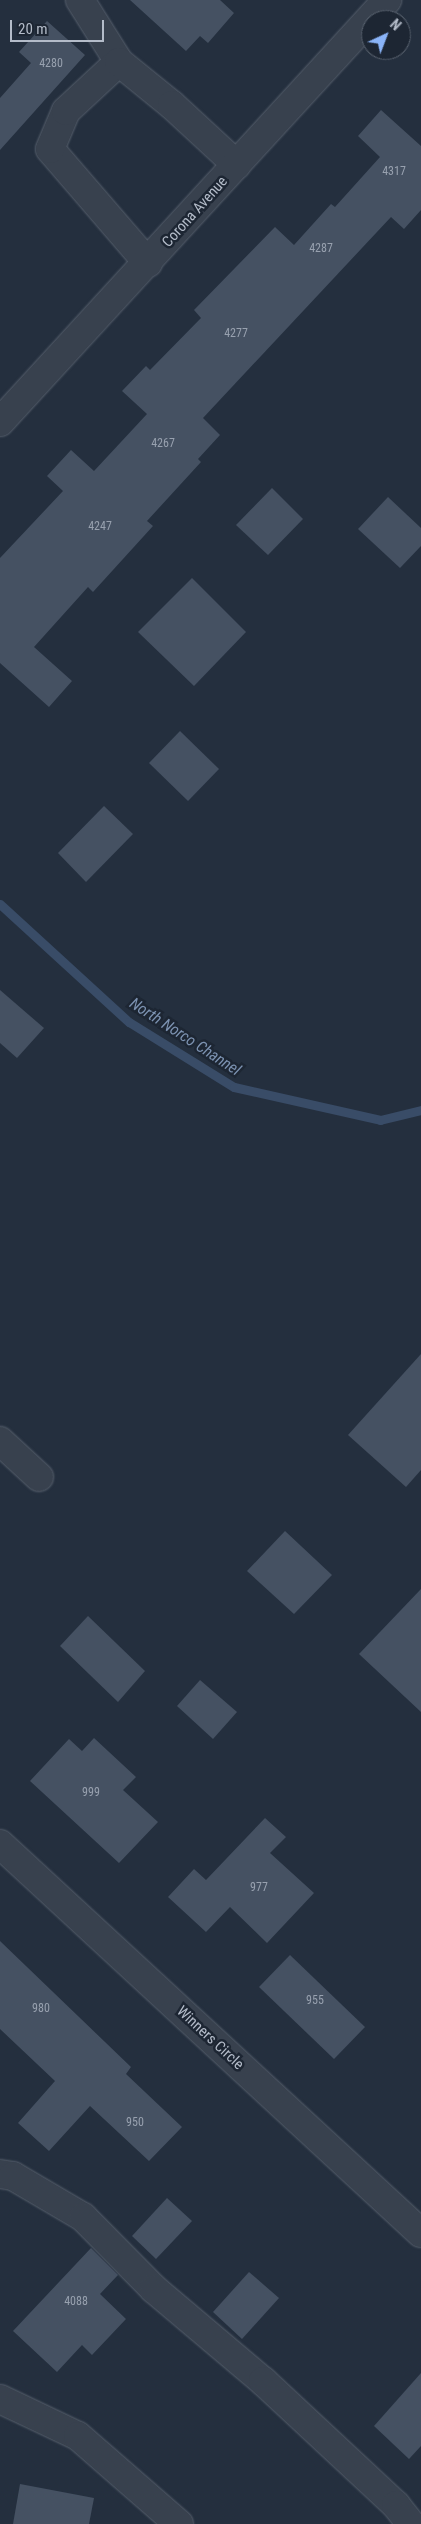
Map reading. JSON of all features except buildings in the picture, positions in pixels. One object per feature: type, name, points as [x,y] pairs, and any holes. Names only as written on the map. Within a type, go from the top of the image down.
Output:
[{"type":"street","points":[[80,0],[119,62],[172,105],[237,165]]},
{"type":"street","name":"Corona Avenue","points":[[0,422],[148,264],[387,0]]},
{"type":"street","points":[[119,62],[66,111],[50,149],[148,264]]},
{"type":"street","points":[[0,1441],[39,1477]]},
{"type":"street","name":"Winners Circle","points":[[0,1844],[421,2232]]},
{"type":"street","points":[[0,2174],[13,2176],[83,2217],[154,2289],[262,2381],[396,2505],[411,2524]]},
{"type":"street","points":[[0,2399],[78,2436],[180,2524]]},
{"type":"waterway","name":"North Norco Channel","points":[[0,904],[129,1022],[234,1087],[380,1120],[421,1110]]}]
